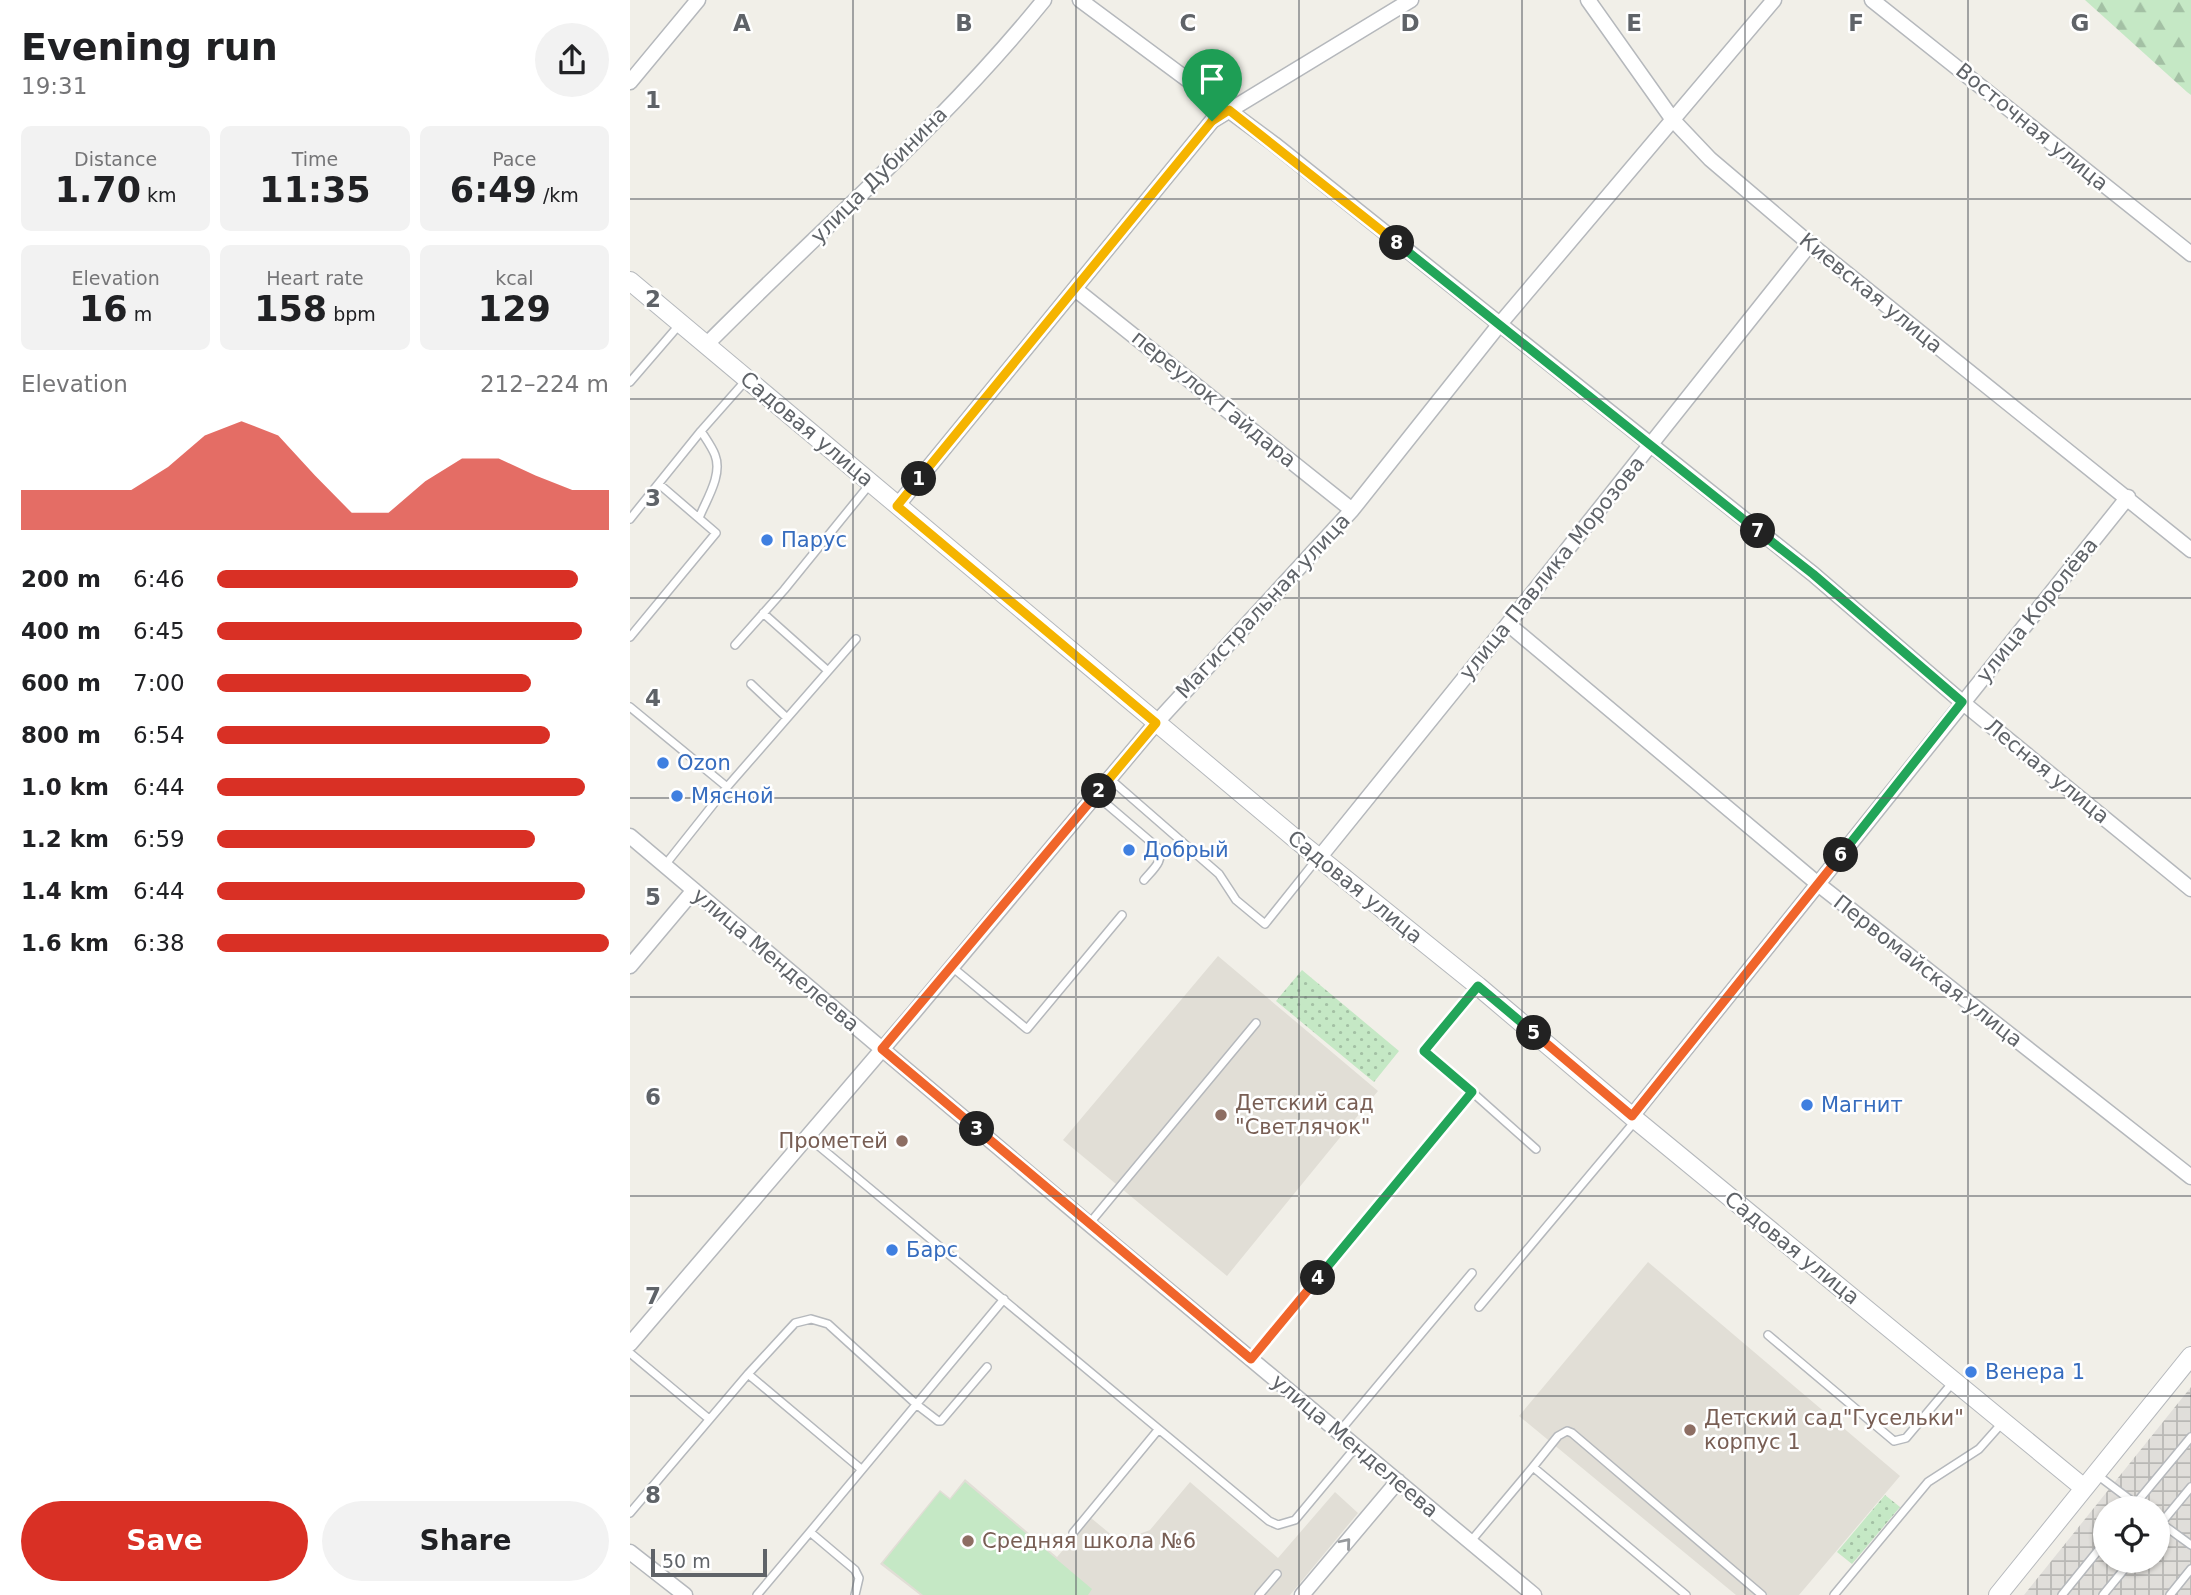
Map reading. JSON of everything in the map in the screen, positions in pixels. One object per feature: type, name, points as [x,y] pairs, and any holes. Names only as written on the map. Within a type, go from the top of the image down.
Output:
[{"type":"street","points":[[630,82],[698,0]]},
{"type":"street","name":"улица Дубинина","points":[[707,344],[956,99],[1009,43],[1044,0]]},
{"type":"street","name":"Лесная улица","points":[[1080,0],[1274,144],[1651,444],[1813,574],[1962,702],[2191,889]]},
{"type":"street","points":[[897,506],[1212,121],[1411,0]]},
{"type":"street","name":"Киевская улица","points":[[1588,0],[1673,120],[1710,159],[1811,244],[2191,550]]},
{"type":"street","name":"Магистральная улица","points":[[630,1344],[1156,723],[1352,510],[1499,325],[1774,0]]},
{"type":"street","name":"Восточная улица","points":[[1872,0],[2191,254]]},
{"type":"street","name":"улица Павлика Морозова","points":[[1319,858],[1811,244]]},
{"type":"street","name":"Садовая улица","points":[[630,281],[1156,723],[2084,1488]]},
{"type":"street","name":"переулок Гайдара","points":[[1075,289],[1352,510]]},
{"type":"street","name":"улица Королёва","points":[[1634,1118],[1962,702],[2128,497]]},
{"type":"street","name":"Первомайская улица","points":[[1508,624],[1818,884],[2191,1177]]},
{"type":"street","name":"улица Менделеева","points":[[630,836],[1534,1595]]},
{"type":"street","points":[[630,966],[694,890]]},
{"type":"street","points":[[1998,1595],[2191,1356]]},
{"type":"street","points":[[1302,1595],[1398,1481]]},
{"type":"street","points":[[630,1552],[685,1595]]},
{"type":"lane","points":[[630,382],[680,323]]},
{"type":"lane","points":[[630,519],[748,378]]},
{"type":"lane","points":[[699,518],[717,475],[718,464],[701,431]]},
{"type":"lane","points":[[630,637],[716,533],[659,484]]},
{"type":"lane","points":[[735,645],[871,484]]},
{"type":"lane","points":[[763,613],[827,670]]},
{"type":"lane","points":[[665,865],[727,787],[856,639]]},
{"type":"lane","points":[[751,684],[787,718]]},
{"type":"lane","points":[[630,707],[727,787]]},
{"type":"lane","points":[[1110,779],[1219,874],[1236,900],[1265,924],[1319,858]]},
{"type":"lane","points":[[1096,795],[1161,853],[1160,860],[1144,880]]},
{"type":"lane","points":[[952,967],[1027,1029],[1122,915]]},
{"type":"lane","points":[[1478,986],[1424,1051],[1536,1149]]},
{"type":"lane","points":[[1089,1224],[1256,1023]]},
{"type":"lane","points":[[1251,1359],[1472,1092]]},
{"type":"lane","points":[[1479,1307],[1634,1118]]},
{"type":"lane","points":[[808,1136],[1269,1521],[1278,1525],[1295,1520],[1357,1447]]},
{"type":"lane","points":[[1339,1432],[1472,1273]]},
{"type":"lane","points":[[757,1595],[1004,1300]]},
{"type":"lane","points":[[630,1513],[795,1323],[811,1319],[828,1324],[935,1420],[941,1421],[987,1367]]},
{"type":"lane","points":[[1768,1335],[1894,1441],[1906,1438],[1954,1381]]},
{"type":"lane","points":[[630,1353],[709,1419]]},
{"type":"lane","points":[[748,1374],[862,1469]]},
{"type":"lane","points":[[1834,1595],[1928,1482],[1975,1453],[2003,1422]]},
{"type":"lane","points":[[1073,1533],[1158,1430]]},
{"type":"lane","points":[[1470,1542],[1558,1436],[1572,1433],[1762,1595]]},
{"type":"lane","points":[[2145,1496],[2191,1437]]},
{"type":"lane","points":[[1533,1467],[1686,1595]]},
{"type":"lane","points":[[2096,1473],[2123,1496]]},
{"type":"lane","points":[[2170,1511],[2191,1487]]},
{"type":"lane","points":[[2170,1531],[2191,1545]]},
{"type":"lane","points":[[810,1532],[855,1570],[859,1578],[855,1595]]},
{"type":"lane","points":[[2062,1595],[2093,1557]]},
{"type":"lane","points":[[2170,1595],[2191,1569]]},
{"type":"lane","points":[[2104,1595],[2121,1573]]},
{"type":"lane","points":[[1264,1593],[1277,1574]]},
{"type":"shaded area","name":"Детский сад \"Светлячок\"","points":[[1218,956],[1378,1091],[1227,1276],[1063,1140]]},
{"type":"shaded area","name":"Детский сад\"Гусельки\" корпус 1","points":[[1648,1262],[1900,1476],[1799,1595],[1736,1595],[1519,1416]]},
{"type":"shaded area","points":[[2191,1387],[2191,1595],[2024,1595],[2093,1509],[2093,1573],[2170,1573],[2170,1496],[2103,1496]]},
{"type":"shaded area","name":"Средняя школа №6","points":[[965,1479],[1057,1557],[1091,1518],[1125,1546],[1134,1536],[1150,1530],[1190,1482],[1278,1558],[1335,1492],[1358,1513],[1290,1595],[920,1595],[880,1564],[940,1490],[950,1498]]},
{"type":"green space","points":[[2085,0],[2191,0],[2191,95],[2187,92]]},
{"type":"green space","points":[[1302,970],[1399,1051],[1374,1082],[1276,1001]]},
{"type":"green space","points":[[965,1482],[1092,1589],[1088,1595],[923,1595],[883,1563],[940,1492],[950,1500]]},
{"type":"green space","points":[[1885,1495],[1900,1507],[1852,1564],[1837,1552]]},
{"type":"place","name":"Парус","points":[[767,540]]},
{"type":"place","name":"Ozon","points":[[663,763]]},
{"type":"place","name":"Мясной","points":[[677,796]]},
{"type":"place","name":"Добрый","points":[[1129,850]]},
{"type":"place","name":"Магнит","points":[[1807,1105]]},
{"type":"place","name":"Детский сад \"Светлячок\"","points":[[1221,1115]]},
{"type":"place","name":"Прометей","points":[[902,1141]]},
{"type":"place","name":"Барс","points":[[892,1250]]},
{"type":"place","name":"Венера 1","points":[[1971,1372]]},
{"type":"place","name":"Детский сад\"Гусельки\" корпус 1","points":[[1690,1430]]},
{"type":"place","name":"Средняя школа №6","points":[[968,1541]]},
{"type":"route","points":[[1229,110],[1274,144],[1813,574],[1962,702],[1632,1116],[1478,986],[1424,1051],[1472,1092],[1251,1359],[882,1049],[1156,723],[897,506],[1212,121],[1229,110]]}]
